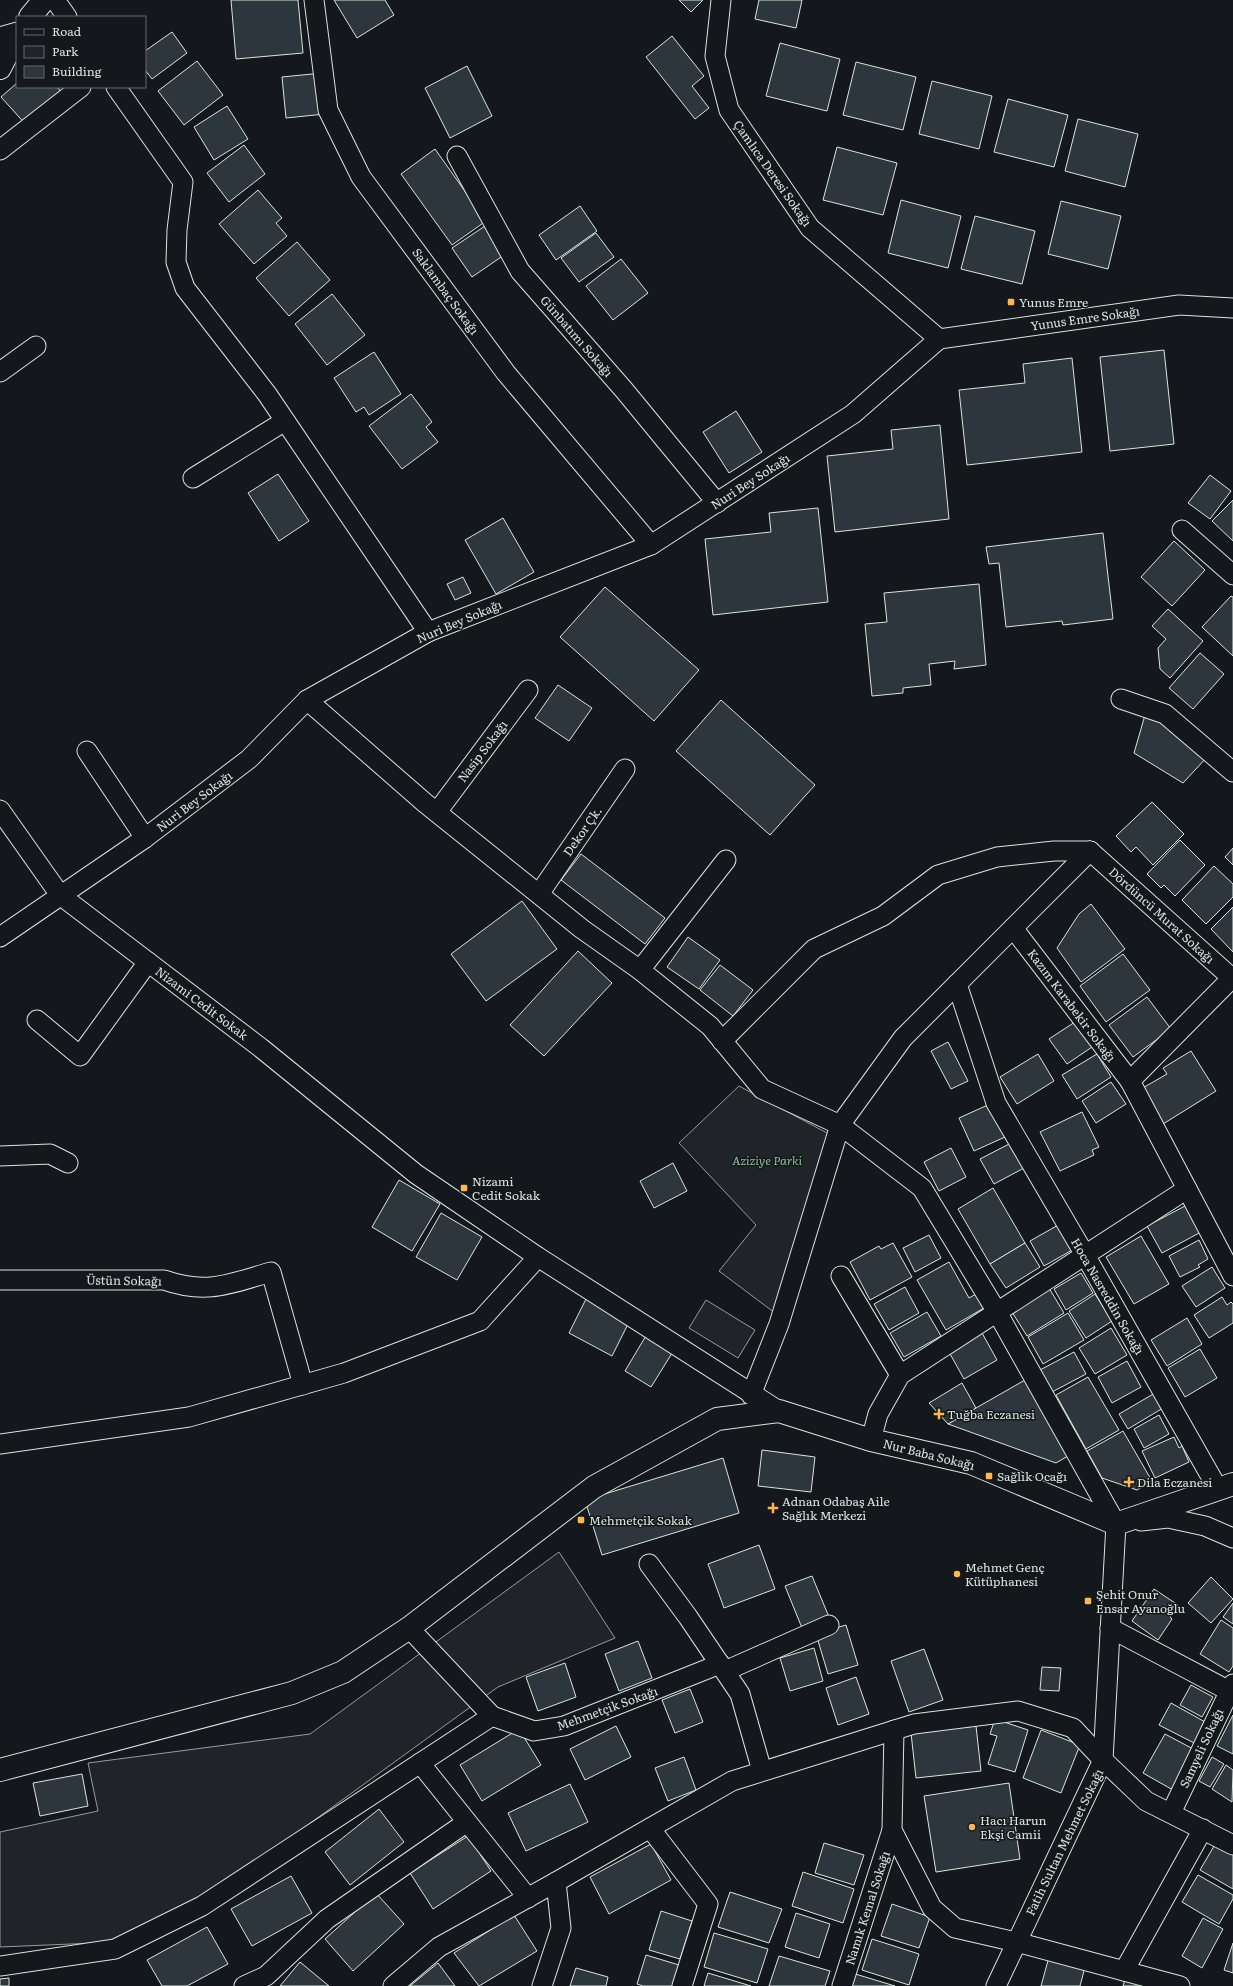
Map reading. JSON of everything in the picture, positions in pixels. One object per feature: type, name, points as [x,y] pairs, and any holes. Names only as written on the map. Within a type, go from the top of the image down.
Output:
[{"type":"main road","points":[[31,16],[44,0]]},
{"type":"main road","points":[[0,68],[16,36]]},
{"type":"main road","points":[[0,1770],[292,1693],[343,1672],[408,1628],[594,1487],[717,1418],[778,1411]]},
{"type":"main road","name":"Nur Baba Sokağı","points":[[778,1411],[871,1440],[971,1463],[1116,1524]]},
{"type":"main road","points":[[1116,1524],[1226,1486]]},
{"type":"street","points":[[55,0],[66,16]]},
{"type":"street","name":"Saklambaç Sokağı","points":[[314,0],[328,110],[361,177],[506,373],[651,545]]},
{"type":"street","name":"Çamlıca Deresi Sokağı","points":[[721,0],[715,56],[729,110],[810,228],[938,339]]},
{"type":"street","points":[[0,37],[16,34]]},
{"type":"street","points":[[0,150],[80,88]]},
{"type":"street","points":[[117,88],[183,182],[176,262],[185,288],[267,394],[428,632]]},
{"type":"street","name":"Günbatımı Sokağı","points":[[457,156],[520,271],[624,390],[716,502]]},
{"type":"street","name":"Yunus Emre Sokağı","points":[[938,339],[1179,305],[1233,308]]},
{"type":"street","name":"Nuri Bey Sokağı","points":[[0,937],[145,838],[249,759],[307,700],[428,632],[651,545],[853,414],[938,339]]},
{"type":"street","points":[[0,372],[36,346]]},
{"type":"street","points":[[192,478],[285,421]]},
{"type":"street","points":[[1182,530],[1233,575]]},
{"type":"street","name":"Nasip Sokağı","points":[[437,812],[528,690]]},
{"type":"street","points":[[1121,699],[1165,714],[1233,772]]},
{"type":"street","points":[[307,700],[437,812],[539,894],[640,970],[710,1026],[762,1089],[840,1125],[922,1188],[997,1312],[1116,1524],[1168,1518],[1205,1526],[1233,1538]]},
{"type":"street","points":[[87,751],[145,838]]},
{"type":"street","name":"Dekor Çk.","points":[[539,894],[625,769]]},
{"type":"street","name":"Nizami Cedit Sokak","points":[[0,810],[60,895],[261,1048],[416,1174],[538,1257],[778,1411]]},
{"type":"street","points":[[722,1041],[814,949],[883,916],[938,875],[997,857],[1054,850],[1090,851]]},
{"type":"street","points":[[751,1395],[779,1324],[840,1125],[903,1038],[1090,851]]},
{"type":"street","name":"Dördüncü Murat Sokağı","points":[[1090,851],[1233,978]]},
{"type":"street","points":[[640,970],[726,860]]},
{"type":"street","name":"Kazım Karabekir Sokağı","points":[[1013,928],[1130,1081],[1233,1276]]},
{"type":"street","points":[[37,1020],[80,1056],[148,962]]},
{"type":"street","points":[[1130,1081],[1233,978]]},
{"type":"street","name":"Hoca Nasreddin Sokağı","points":[[957,984],[996,1103],[1085,1255],[1226,1486]]},
{"type":"street","points":[[0,1156],[50,1154],[68,1163]]},
{"type":"street","points":[[871,1440],[878,1414],[900,1375],[1187,1189]]},
{"type":"street","points":[[0,1444],[189,1417],[344,1373],[480,1321],[538,1257]]},
{"type":"street","name":"Üstün Sokağı","points":[[0,1280],[164,1280],[181,1286],[212,1288],[271,1272],[303,1385]]},
{"type":"street","points":[[841,1276],[900,1375]]},
{"type":"street","name":"Fatih Sultan Mehmet Sokağı","points":[[996,1986],[1103,1760],[1116,1524]]},
{"type":"street","points":[[649,1564],[740,1694],[762,1771]]},
{"type":"street","name":"Mehmetçik Sokağı","points":[[492,1716],[534,1731],[564,1726],[829,1625]]},
{"type":"street","points":[[0,1966],[115,1949],[202,1906],[492,1716],[408,1628]]},
{"type":"street","points":[[1110,1628],[1232,1689]]},
{"type":"street","name":"Samyeli Sokağı","points":[[1170,1813],[1232,1689]]},
{"type":"street","points":[[393,1986],[439,1947],[528,1898],[732,1781],[914,1724],[1018,1711],[1073,1728],[1103,1760],[1146,1801],[1233,1845]]},
{"type":"street","points":[[894,1730],[892,1830],[932,1908],[955,1928],[1016,1942],[1180,1986]]},
{"type":"street","points":[[420,1763],[528,1898]]},
{"type":"street","points":[[244,1986],[266,1976],[327,1919],[467,1822]]},
{"type":"street","points":[[650,1828],[708,1904],[682,1986]]},
{"type":"street","points":[[1124,1971],[1203,1829]]},
{"type":"street","name":"Namık Kemal Sokağı","points":[[842,1986],[892,1830]]},
{"type":"street","points":[[542,1986],[561,1928],[556,1882]]},
{"type":"green space","name":"Aziziye Parki","points":[[739,1086],[829,1134],[775,1313],[719,1271],[756,1225],[679,1143]]},
{"type":"green space","points":[[706,1300],[755,1330],[738,1358],[689,1328]]},
{"type":"green space","points":[[559,1552],[615,1638],[498,1687],[240,1874],[118,1942],[0,1947],[0,1832],[98,1811],[88,1763],[310,1734]]},
{"type":"building","points":[[231,0],[298,0],[303,53],[236,59]]},
{"type":"building","points":[[334,0],[385,0],[394,15],[357,38]]},
{"type":"building","points":[[679,0],[703,0],[691,12]]},
{"type":"building","points":[[759,0],[802,0],[796,28],[755,19]]},
{"type":"building","points":[[172,32],[187,53],[152,79],[146,71],[146,50]]},
{"type":"building","points":[[672,36],[704,76],[692,86],[709,108],[695,119],[646,57]]},
{"type":"building","points":[[780,43],[840,59],[827,111],[766,96]]},
{"type":"building","points":[[197,61],[223,95],[184,125],[158,91]]},
{"type":"building","points":[[856,62],[916,77],[903,130],[843,115]]},
{"type":"building","points":[[467,66],[492,116],[450,138],[425,88]]},
{"type":"building","points":[[322,73],[325,114],[286,118],[282,77]]},
{"type":"building","points":[[932,81],[992,96],[979,149],[919,134]]},
{"type":"building","points":[[16,84],[16,88],[58,88],[64,95],[28,127],[1,97]]},
{"type":"building","points":[[1008,99],[1068,115],[1054,167],[994,152]]},
{"type":"building","points":[[227,106],[248,139],[214,160],[194,127]]},
{"type":"building","points":[[1078,119],[1138,134],[1125,187],[1065,171]]},
{"type":"building","points":[[244,145],[265,174],[229,202],[207,173]]},
{"type":"building","points":[[837,147],[897,163],[883,215],[823,200]]},
{"type":"building","points":[[435,149],[486,221],[452,245],[401,174]]},
{"type":"building","points":[[258,190],[282,218],[276,223],[287,236],[254,264],[219,224]]},
{"type":"building","points":[[901,200],[961,216],[948,268],[888,253]]},
{"type":"building","points":[[1061,201],[1121,216],[1108,269],[1048,254]]},
{"type":"building","points":[[580,206],[597,231],[556,260],[539,235]]},
{"type":"building","points":[[975,216],[1035,231],[1022,284],[961,269]]},
{"type":"building","points":[[488,224],[507,253],[472,277],[452,248]]},
{"type":"building","points":[[596,233],[614,257],[579,282],[561,258]]},
{"type":"building","points":[[297,242],[330,280],[289,316],[256,278]]},
{"type":"building","points":[[621,259],[648,293],[613,320],[586,286]]},
{"type":"building","points":[[332,294],[365,335],[327,365],[295,324]]},
{"type":"building","points":[[1164,350],[1174,444],[1110,451],[1100,357]]},
{"type":"building","points":[[374,352],[401,394],[369,415],[364,407],[356,412],[334,378]]},
{"type":"building","points":[[1072,358],[1082,452],[967,465],[959,390],[1025,383],[1023,364]]},
{"type":"building","points":[[411,394],[432,422],[426,427],[438,442],[402,469],[369,426]]},
{"type":"building","points":[[736,411],[762,452],[729,473],[703,432]]},
{"type":"building","points":[[940,425],[949,519],[835,532],[827,456],[893,449],[891,430]]},
{"type":"building","points":[[278,474],[309,521],[279,541],[248,493]]},
{"type":"building","points":[[1210,475],[1231,491],[1210,519],[1188,503]]},
{"type":"building","points":[[1233,500],[1233,541],[1212,521]]},
{"type":"building","points":[[818,508],[828,602],[713,615],[705,539],[771,532],[769,513]]},
{"type":"building","points":[[503,518],[534,572],[496,594],[465,540]]},
{"type":"building","points":[[1103,533],[1113,619],[1063,625],[1062,621],[1006,627],[999,563],[989,564],[986,547]]},
{"type":"building","points":[[1174,541],[1205,570],[1172,606],[1141,577]]},
{"type":"building","points":[[463,577],[471,593],[455,600],[447,584]]},
{"type":"building","points":[[979,584],[986,665],[954,669],[955,661],[929,664],[931,685],[903,688],[903,693],[872,696],[865,624],[887,622],[884,593]]},
{"type":"building","points":[[605,587],[699,670],[654,721],[560,637]]},
{"type":"building","points":[[1231,596],[1233,597],[1233,656],[1202,627]]},
{"type":"building","points":[[1168,609],[1203,641],[1170,678],[1160,669],[1158,648],[1166,639],[1152,626]]},
{"type":"building","points":[[1200,653],[1224,674],[1193,709],[1169,688]]},
{"type":"building","points":[[558,685],[592,708],[569,741],[535,718]]},
{"type":"building","points":[[721,700],[815,785],[770,835],[676,751]]},
{"type":"building","points":[[1145,715],[1185,734],[1208,756],[1183,783],[1134,753]]},
{"type":"building","points":[[1152,802],[1184,834],[1153,865],[1136,847],[1131,852],[1116,836]]},
{"type":"building","points":[[1180,840],[1205,865],[1175,896],[1164,885],[1161,888],[1147,874]]},
{"type":"building","points":[[1233,848],[1233,865],[1225,857]]},
{"type":"building","points":[[581,854],[665,918],[645,944],[561,880]]},
{"type":"building","points":[[1214,866],[1233,884],[1233,897],[1206,924],[1182,900]]},
{"type":"building","points":[[522,901],[557,949],[486,1001],[451,954]]},
{"type":"building","points":[[1091,904],[1125,949],[1081,982],[1057,948],[1079,914]]},
{"type":"building","points":[[1233,907],[1233,952],[1211,929]]},
{"type":"building","points":[[688,937],[720,960],[699,989],[667,967]]},
{"type":"building","points":[[578,951],[612,983],[544,1056],[510,1025]]},
{"type":"building","points":[[1123,954],[1150,990],[1106,1022],[1080,986]]},
{"type":"building","points":[[720,965],[753,990],[733,1016],[700,990]]},
{"type":"building","points":[[1147,997],[1171,1029],[1133,1057],[1109,1025]]},
{"type":"building","points":[[1078,1020],[1095,1045],[1067,1064],[1049,1039]]},
{"type":"building","points":[[948,1042],[968,1081],[951,1089],[931,1051]]},
{"type":"building","points":[[1191,1051],[1216,1091],[1163,1124],[1141,1089],[1167,1074],[1163,1068]]},
{"type":"building","points":[[1038,1054],[1054,1081],[1017,1104],[1000,1077]]},
{"type":"building","points":[[1097,1054],[1111,1077],[1077,1099],[1062,1075]]},
{"type":"building","points":[[1111,1082],[1126,1104],[1096,1123],[1082,1101]]},
{"type":"building","points":[[990,1104],[1005,1137],[974,1151],[959,1118]]},
{"type":"building","points":[[1082,1112],[1099,1147],[1092,1150],[1094,1155],[1060,1171],[1040,1132]]},
{"type":"building","points":[[1011,1143],[1024,1168],[994,1184],[980,1159]]},
{"type":"building","points":[[951,1148],[966,1177],[939,1191],[924,1162]]},
{"type":"building","points":[[673,1163],[687,1191],[654,1208],[640,1181]]},
{"type":"building","points":[[399,1180],[440,1204],[412,1251],[372,1227]]},
{"type":"building","points":[[993,1188],[1025,1243],[990,1264],[958,1209]]},
{"type":"building","points":[[1187,1205],[1201,1232],[1162,1253],[1147,1226]]},
{"type":"building","points":[[441,1213],[482,1237],[457,1280],[416,1257]]},
{"type":"building","points":[[1060,1224],[1074,1249],[1044,1266],[1030,1241]]},
{"type":"building","points":[[929,1235],[941,1258],[915,1272],[903,1248]]},
{"type":"building","points":[[1141,1236],[1169,1284],[1134,1304],[1106,1257]]},
{"type":"building","points":[[1199,1240],[1208,1259],[1198,1265],[1200,1267],[1180,1277],[1169,1256]]},
{"type":"building","points":[[893,1243],[912,1277],[870,1300],[850,1262],[879,1246],[881,1249]]},
{"type":"building","points":[[1025,1243],[1040,1267],[1006,1288],[990,1264]]},
{"type":"building","points":[[949,1262],[969,1298],[976,1294],[984,1308],[946,1330],[917,1280]]},
{"type":"building","points":[[1212,1267],[1225,1288],[1196,1307],[1182,1286]]},
{"type":"building","points":[[1081,1273],[1093,1293],[1066,1310],[1054,1289]]},
{"type":"building","points":[[905,1287],[919,1313],[889,1330],[874,1304]]},
{"type":"building","points":[[1049,1288],[1064,1313],[1027,1336],[1012,1312]]},
{"type":"building","points":[[1095,1294],[1112,1321],[1086,1338],[1069,1311]]},
{"type":"building","points":[[587,1297],[630,1320],[612,1356],[569,1333]]},
{"type":"building","points":[[1222,1297],[1227,1305],[1231,1302],[1233,1304],[1233,1323],[1209,1338],[1194,1315]]},
{"type":"building","points":[[927,1312],[941,1336],[904,1357],[890,1333]]},
{"type":"building","points":[[1068,1313],[1084,1340],[1043,1364],[1028,1337]]},
{"type":"building","points":[[1187,1318],[1202,1344],[1167,1366],[1151,1340]]},
{"type":"building","points":[[1111,1328],[1127,1355],[1095,1374],[1079,1348]]},
{"type":"building","points":[[982,1333],[997,1360],[964,1379],[949,1352]]},
{"type":"building","points":[[647,1334],[674,1350],[651,1387],[625,1371]]},
{"type":"building","points":[[1200,1349],[1217,1378],[1185,1397],[1168,1368]]},
{"type":"building","points":[[1074,1352],[1086,1374],[1052,1392],[1040,1370]]},
{"type":"building","points":[[1127,1361],[1141,1387],[1112,1403],[1098,1377]]},
{"type":"building","points":[[1088,1377],[1119,1430],[1086,1449],[1056,1395]]},
{"type":"building","points":[[1025,1380],[1068,1456],[1056,1463],[948,1424]]},
{"type":"building","points":[[962,1383],[976,1408],[948,1424],[929,1403]]},
{"type":"building","points":[[1155,1393],[1163,1408],[1128,1429],[1119,1414]]},
{"type":"building","points":[[1159,1415],[1169,1434],[1144,1448],[1134,1429]]},
{"type":"building","points":[[1123,1431],[1152,1481],[1137,1490],[1102,1478],[1087,1451]]},
{"type":"building","points":[[1174,1437],[1179,1448],[1182,1446],[1189,1462],[1155,1478],[1142,1451]]},
{"type":"building","points":[[762,1450],[815,1457],[811,1492],[758,1486]]},
{"type":"building","points":[[723,1458],[739,1513],[602,1555],[585,1500]]},
{"type":"building","points":[[759,1545],[775,1589],[724,1608],[708,1564]]},
{"type":"building","points":[[812,1576],[829,1617],[802,1628],[785,1586]]},
{"type":"building","points":[[1211,1577],[1233,1599],[1211,1623],[1188,1603]]},
{"type":"building","points":[[1154,1589],[1178,1605],[1170,1617],[1172,1619],[1158,1640],[1132,1621]]},
{"type":"building","points":[[1233,1603],[1233,1624],[1223,1617]]},
{"type":"building","points":[[1221,1620],[1233,1628],[1233,1666],[1229,1672],[1200,1654]]},
{"type":"building","points":[[846,1625],[858,1665],[828,1674],[816,1634]]},
{"type":"building","points":[[638,1641],[652,1678],[619,1691],[605,1654]]},
{"type":"building","points":[[814,1648],[823,1681],[790,1691],[780,1658]]},
{"type":"building","points":[[924,1649],[943,1700],[909,1712],[891,1661]]},
{"type":"building","points":[[565,1663],[576,1697],[538,1711],[526,1677]]},
{"type":"building","points":[[1042,1667],[1061,1668],[1059,1691],[1040,1690]]},
{"type":"building","points":[[856,1677],[869,1714],[838,1725],[826,1688]]},
{"type":"building","points":[[1191,1685],[1213,1697],[1202,1717],[1180,1705]]},
{"type":"building","points":[[690,1689],[703,1722],[675,1733],[662,1700]]},
{"type":"building","points":[[1171,1703],[1207,1723],[1196,1744],[1159,1725]]},
{"type":"building","points":[[1233,1715],[1233,1754],[1217,1746]]},
{"type":"building","points":[[995,1719],[1028,1730],[1015,1772],[988,1764],[997,1736],[990,1734]]},
{"type":"building","points":[[616,1726],[631,1757],[585,1780],[570,1749]]},
{"type":"building","points":[[976,1726],[981,1771],[916,1778],[911,1733]]},
{"type":"building","points":[[519,1729],[541,1765],[482,1801],[460,1765]]},
{"type":"building","points":[[1041,1730],[1080,1745],[1061,1793],[1023,1778]]},
{"type":"building","points":[[1165,1734],[1195,1750],[1173,1790],[1143,1773]]},
{"type":"building","points":[[684,1757],[696,1790],[668,1801],[655,1768]]},
{"type":"building","points":[[1212,1757],[1224,1764],[1210,1787],[1199,1781]]},
{"type":"building","points":[[1226,1765],[1233,1770],[1232,1802],[1212,1789]]},
{"type":"building","points":[[82,1774],[88,1806],[40,1816],[33,1783]]},
{"type":"building","name":"Hacı Harun Ekşi Camii","points":[[1009,1783],[1020,1859],[936,1872],[924,1796]]},
{"type":"building","points":[[570,1784],[588,1822],[526,1851],[508,1813]]},
{"type":"building","points":[[379,1809],[404,1842],[350,1885],[325,1852]]},
{"type":"building","points":[[468,1836],[491,1871],[433,1909],[410,1873]]},
{"type":"building","points":[[1217,1841],[1233,1850],[1233,1889],[1200,1870]]},
{"type":"building","points":[[824,1843],[864,1855],[854,1885],[815,1873]]},
{"type":"building","points":[[651,1844],[671,1880],[609,1914],[590,1877]]},
{"type":"building","points":[[803,1872],[854,1889],[843,1923],[792,1906]]},
{"type":"building","points":[[1198,1875],[1233,1895],[1233,1899],[1219,1924],[1182,1902]]},
{"type":"building","points":[[291,1876],[312,1913],[252,1946],[231,1909]]},
{"type":"building","points":[[730,1892],[782,1909],[769,1943],[718,1927]]},
{"type":"building","points":[[376,1893],[404,1924],[353,1971],[325,1939]]},
{"type":"building","points":[[892,1904],[930,1917],[919,1948],[881,1936]]},
{"type":"building","points":[[661,1911],[692,1921],[680,1959],[649,1950]]},
{"type":"building","points":[[796,1913],[830,1924],[819,1958],[785,1947]]},
{"type":"building","points":[[514,1915],[537,1951],[479,1986],[454,1953]]},
{"type":"building","points":[[1203,1918],[1223,1929],[1202,1968],[1182,1956]]},
{"type":"building","points":[[207,1927],[228,1964],[187,1986],[162,1986],[147,1960]]},
{"type":"building","points":[[714,1933],[768,1949],[757,1983],[704,1967]]},
{"type":"building","points":[[872,1939],[919,1954],[909,1985],[862,1970]]},
{"type":"building","points":[[1233,1943],[1233,1973],[1224,1970]]},
{"type":"building","points":[[646,1955],[679,1965],[673,1986],[643,1986],[637,1984]]},
{"type":"building","points":[[779,1956],[830,1971],[825,1986],[769,1986]]},
{"type":"building","points":[[1049,1957],[1085,1967],[1080,1986],[1041,1986]]},
{"type":"building","points":[[300,1962],[329,1986],[280,1986]]},
{"type":"building","points":[[438,1963],[455,1986],[410,1986]]},
{"type":"building","points":[[576,1968],[608,1977],[606,1986],[570,1986]]},
{"type":"building","points":[[708,1973],[751,1986],[704,1986]]},
{"type":"building","points":[[852,1973],[895,1986],[848,1986]]},
{"type":"building","points":[[1126,1976],[1162,1986],[1123,1986]]},
{"type":"building","points":[[9,1978],[9,1986],[0,1986],[0,1979]]},
{"type":"place","name":"Yunus Emre","points":[[1011,302]]},
{"type":"place","name":"Nizami Cedit Sokak","points":[[464,1188]]},
{"type":"place","name":"Tuğba Eczanesi","points":[[939,1414]]},
{"type":"place","name":"Sağlık Ocağı","points":[[989,1476]]},
{"type":"place","name":"Dila Eczanesi","points":[[1129,1482]]},
{"type":"place","name":"Adnan Odabaş Aile Sağlık Merkezi","points":[[773,1508]]},
{"type":"place","name":"Mehmetçik Sokak","points":[[581,1520]]},
{"type":"place","name":"Mehmet Genç Kütüphanesi","points":[[957,1574]]},
{"type":"place","name":"Şehit Onur Ensar Ayanoğlu","points":[[1088,1601]]},
{"type":"place","name":"Hacı Harun Ekşi Camii","points":[[972,1827]]}]
